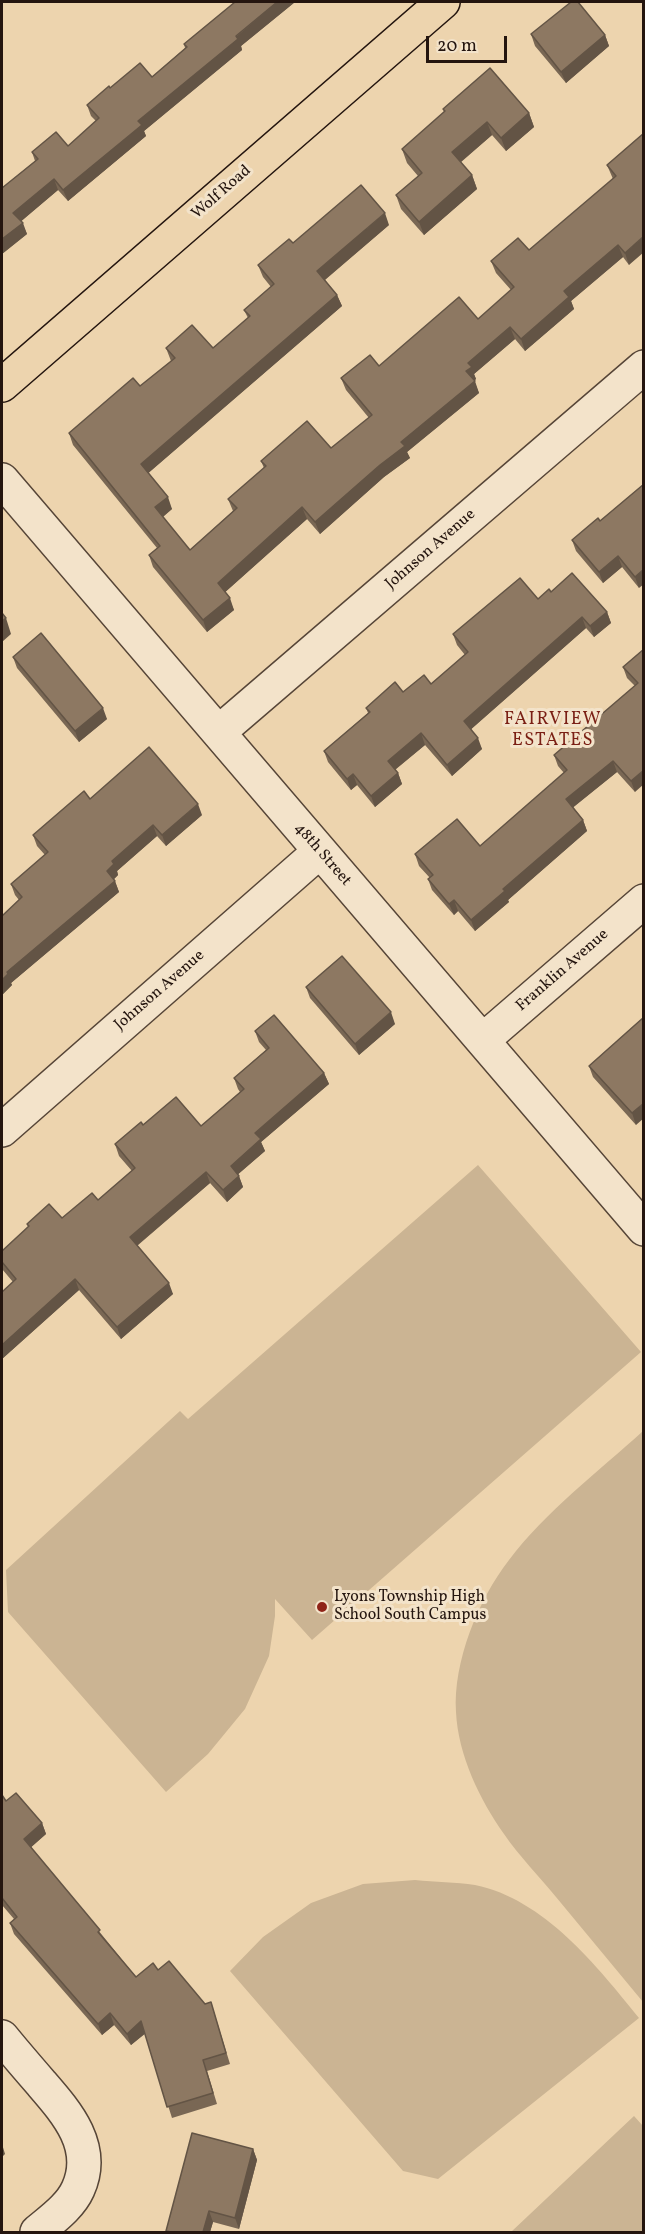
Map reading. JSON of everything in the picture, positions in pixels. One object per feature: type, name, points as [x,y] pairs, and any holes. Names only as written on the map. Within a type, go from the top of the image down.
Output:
[{"type":"main road","name":"Wolf Road","points":[[2,385],[443,2]]},
{"type":"street","name":"Johnson Avenue","points":[[219,732],[644,367]]},
{"type":"street","name":"48th Street","points":[[2,480],[644,1229]]},
{"type":"street","name":"Johnson Avenue","points":[[2,1130],[319,852]]},
{"type":"street","name":"Franklin Avenue","points":[[483,1040],[644,902]]},
{"type":"street","points":[[2,2037],[64,2109],[76,2129],[84,2151],[84,2172],[78,2191],[61,2211],[37,2232]]},
{"type":"shaded area","points":[[478,1165],[641,1352],[312,1640],[275,1599],[269,1656],[245,1709],[208,1754],[166,1792],[8,1612],[6,1570],[180,1411],[188,1419]]},
{"type":"shaded area","points":[[643,1431],[643,2002],[516,1850],[495,1821],[466,1761],[458,1728],[456,1693],[463,1652],[470,1632],[487,1594],[509,1560],[539,1525],[573,1492]]},
{"type":"shaded area","points":[[415,1880],[475,1885],[524,1904],[567,1937],[605,1977],[639,2018],[438,2179],[403,2171],[230,1971],[263,1937],[311,1903],[363,1884]]},
{"type":"shaded area","points":[[634,2116],[643,2126],[643,2232],[511,2232]]},
{"type":"building","points":[[235,2],[277,2],[236,36],[238,39],[138,121],[142,125],[63,190],[54,179],[13,213],[23,223],[2,239],[2,188],[38,159],[32,152],[56,132],[68,146],[99,118],[87,105],[109,86],[110,88],[140,63],[152,77],[187,47],[184,44]]},
{"type":"building","points":[[571,2],[578,2],[605,35],[561,72],[531,34]]},
{"type":"building","points":[[490,68],[529,113],[501,138],[487,122],[452,152],[472,175],[419,222],[396,195],[422,173],[402,149]]},
{"type":"building","points":[[644,133],[644,236],[625,253],[618,245],[564,291],[569,297],[521,339],[510,327],[468,363],[472,367],[466,371],[475,381],[401,442],[405,446],[315,522],[302,507],[218,583],[230,598],[203,620],[149,555],[160,546],[69,433],[133,378],[140,386],[175,358],[166,348],[192,325],[213,348],[250,316],[244,310],[274,284],[258,265],[289,239],[293,243],[361,185],[385,213],[317,271],[337,295],[141,464],[168,497],[155,507],[190,550],[237,508],[228,499],[266,466],[261,461],[307,421],[331,448],[372,415],[341,378],[370,355],[379,366],[459,297],[478,319],[514,287],[491,261],[518,238],[529,250],[616,176],[607,165]]},
{"type":"building","points":[[644,484],[644,569],[635,577],[618,556],[599,572],[572,540],[598,518],[600,521]]},
{"type":"building","points":[[572,573],[607,612],[590,626],[582,617],[464,721],[478,738],[447,765],[421,733],[388,761],[398,773],[371,796],[353,774],[347,779],[324,751],[370,712],[366,708],[395,682],[403,692],[424,675],[431,684],[468,652],[453,634],[520,578],[538,599],[549,589],[551,592]]},
{"type":"building","points":[[41,633],[103,708],[75,731],[13,657]]},
{"type":"building","points":[[644,649],[644,770],[631,781],[613,761],[566,799],[583,820],[503,889],[505,891],[471,920],[454,900],[449,904],[428,879],[433,875],[415,854],[457,819],[480,846],[567,770],[554,755],[638,683],[623,667]]},
{"type":"building","points":[[149,747],[198,804],[162,835],[153,825],[112,861],[114,864],[107,871],[115,881],[7,972],[8,974],[2,980],[2,916],[22,897],[11,884],[48,852],[33,835],[84,791],[90,799]]},
{"type":"building","points":[[342,956],[391,1012],[355,1044],[306,987]]},
{"type":"building","points":[[274,1015],[324,1073],[255,1133],[261,1139],[231,1166],[239,1176],[223,1190],[206,1172],[130,1237],[169,1283],[117,1327],[75,1279],[2,1345],[2,1292],[16,1279],[2,1262],[2,1251],[49,1204],[62,1218],[92,1193],[98,1200],[135,1168],[115,1144],[141,1122],[143,1125],[176,1097],[201,1126],[244,1089],[234,1078],[269,1048],[255,1031]]},
{"type":"building","points":[[644,1017],[644,1103],[632,1113],[589,1066]]},
{"type":"building","points":[[16,1793],[42,1823],[24,1839],[136,1977],[153,1963],[158,1970],[169,1961],[205,2004],[211,2002],[226,2053],[203,2060],[213,2093],[167,2107],[141,2021],[127,2034],[110,2013],[98,2024],[10,1923],[17,1917],[2,1898],[2,1795],[6,1801]]},
{"type":"building","points":[[192,2133],[253,2149],[235,2218],[209,2211],[203,2232],[166,2231]]},
{"type":"place","name":"Lyons Township High School South Campus","points":[[322,1607]]},
{"type":"district","name":"FAIRVIEW ESTATES","points":[[553,731]]}]
